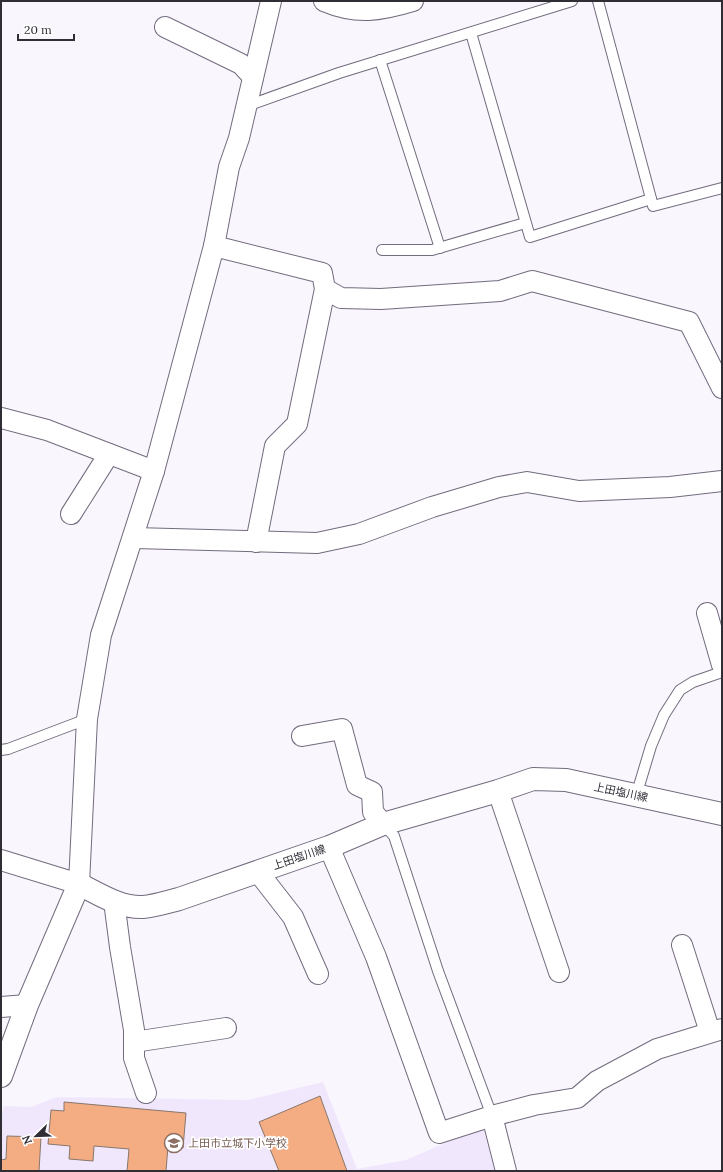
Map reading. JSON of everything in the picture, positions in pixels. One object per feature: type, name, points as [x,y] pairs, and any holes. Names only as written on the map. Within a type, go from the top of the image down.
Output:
[{"type":"main road","name":"上田塩川線","points":[[79,884],[120,904],[142,907],[159,904],[179,899],[329,847],[383,824],[498,791],[533,779],[566,780],[722,814]]},
{"type":"main road","points":[[1,1076],[27,1005],[79,884]]},
{"type":"street","points":[[1,860],[79,884],[87,719],[101,635],[134,538],[154,471],[214,246],[229,168],[239,138],[271,1]]},
{"type":"street","points":[[324,1],[351,9],[370,11],[384,10],[413,1]]},
{"type":"street","points":[[165,27],[241,64],[254,77]]},
{"type":"street","points":[[214,246],[322,273],[325,289],[297,424],[275,446],[256,542]]},
{"type":"street","points":[[325,289],[341,298],[381,299],[500,291],[532,281],[689,322],[722,388]]},
{"type":"street","points":[[1,418],[46,430],[154,471]]},
{"type":"street","points":[[71,514],[109,454]]},
{"type":"street","points":[[134,538],[317,543],[359,534],[432,507],[499,487],[527,482],[579,491],[670,487],[722,481]]},
{"type":"street","points":[[707,613],[722,665]]},
{"type":"street","points":[[302,736],[342,729],[357,785],[372,792],[373,812],[383,824]]},
{"type":"street","points":[[498,791],[559,972]]},
{"type":"street","points":[[329,847],[376,957],[439,1133],[492,1116],[534,1105],[577,1098],[597,1081],[657,1049],[716,1031],[682,944]]},
{"type":"street","points":[[258,872],[293,917],[318,974]]},
{"type":"street","points":[[114,901],[134,1030],[134,1058],[146,1093]]},
{"type":"street","points":[[1,1007],[27,1005]]},
{"type":"street","points":[[134,1042],[226,1028]]},
{"type":"street","points":[[492,1116],[506,1171]]},
{"type":"lane","points":[[247,106],[339,73],[572,1]]},
{"type":"lane","points":[[598,1],[653,206],[722,188]]},
{"type":"lane","points":[[471,33],[530,237],[651,199]]},
{"type":"lane","points":[[380,60],[440,248]]},
{"type":"lane","points":[[382,250],[411,251],[440,248],[525,223]]},
{"type":"lane","points":[[636,796],[651,746],[664,715],[680,690],[693,682],[722,672]]},
{"type":"lane","points":[[1,750],[8,749],[87,719]]},
{"type":"lane","points":[[383,824],[394,836],[438,971],[492,1116]]},
{"type":"shaded area","name":"上田市立城下小学校","points":[[323,1082],[357,1169],[406,1160],[486,1125],[498,1171],[1,1171],[1,1116],[4,1106],[31,1107],[57,1097],[248,1100]]},
{"type":"building","points":[[320,1096],[347,1171],[279,1171],[259,1122]]},
{"type":"building","points":[[64,1102],[186,1113],[183,1148],[168,1146],[166,1171],[127,1171],[129,1149],[94,1146],[93,1161],[69,1159],[70,1146],[48,1144],[51,1110],[64,1111]]},
{"type":"building","points":[[7,1136],[41,1137],[39,1171],[1,1171],[1,1160],[6,1159]]},
{"type":"place","name":"上田市立城下小学校","points":[[174,1143]]}]
